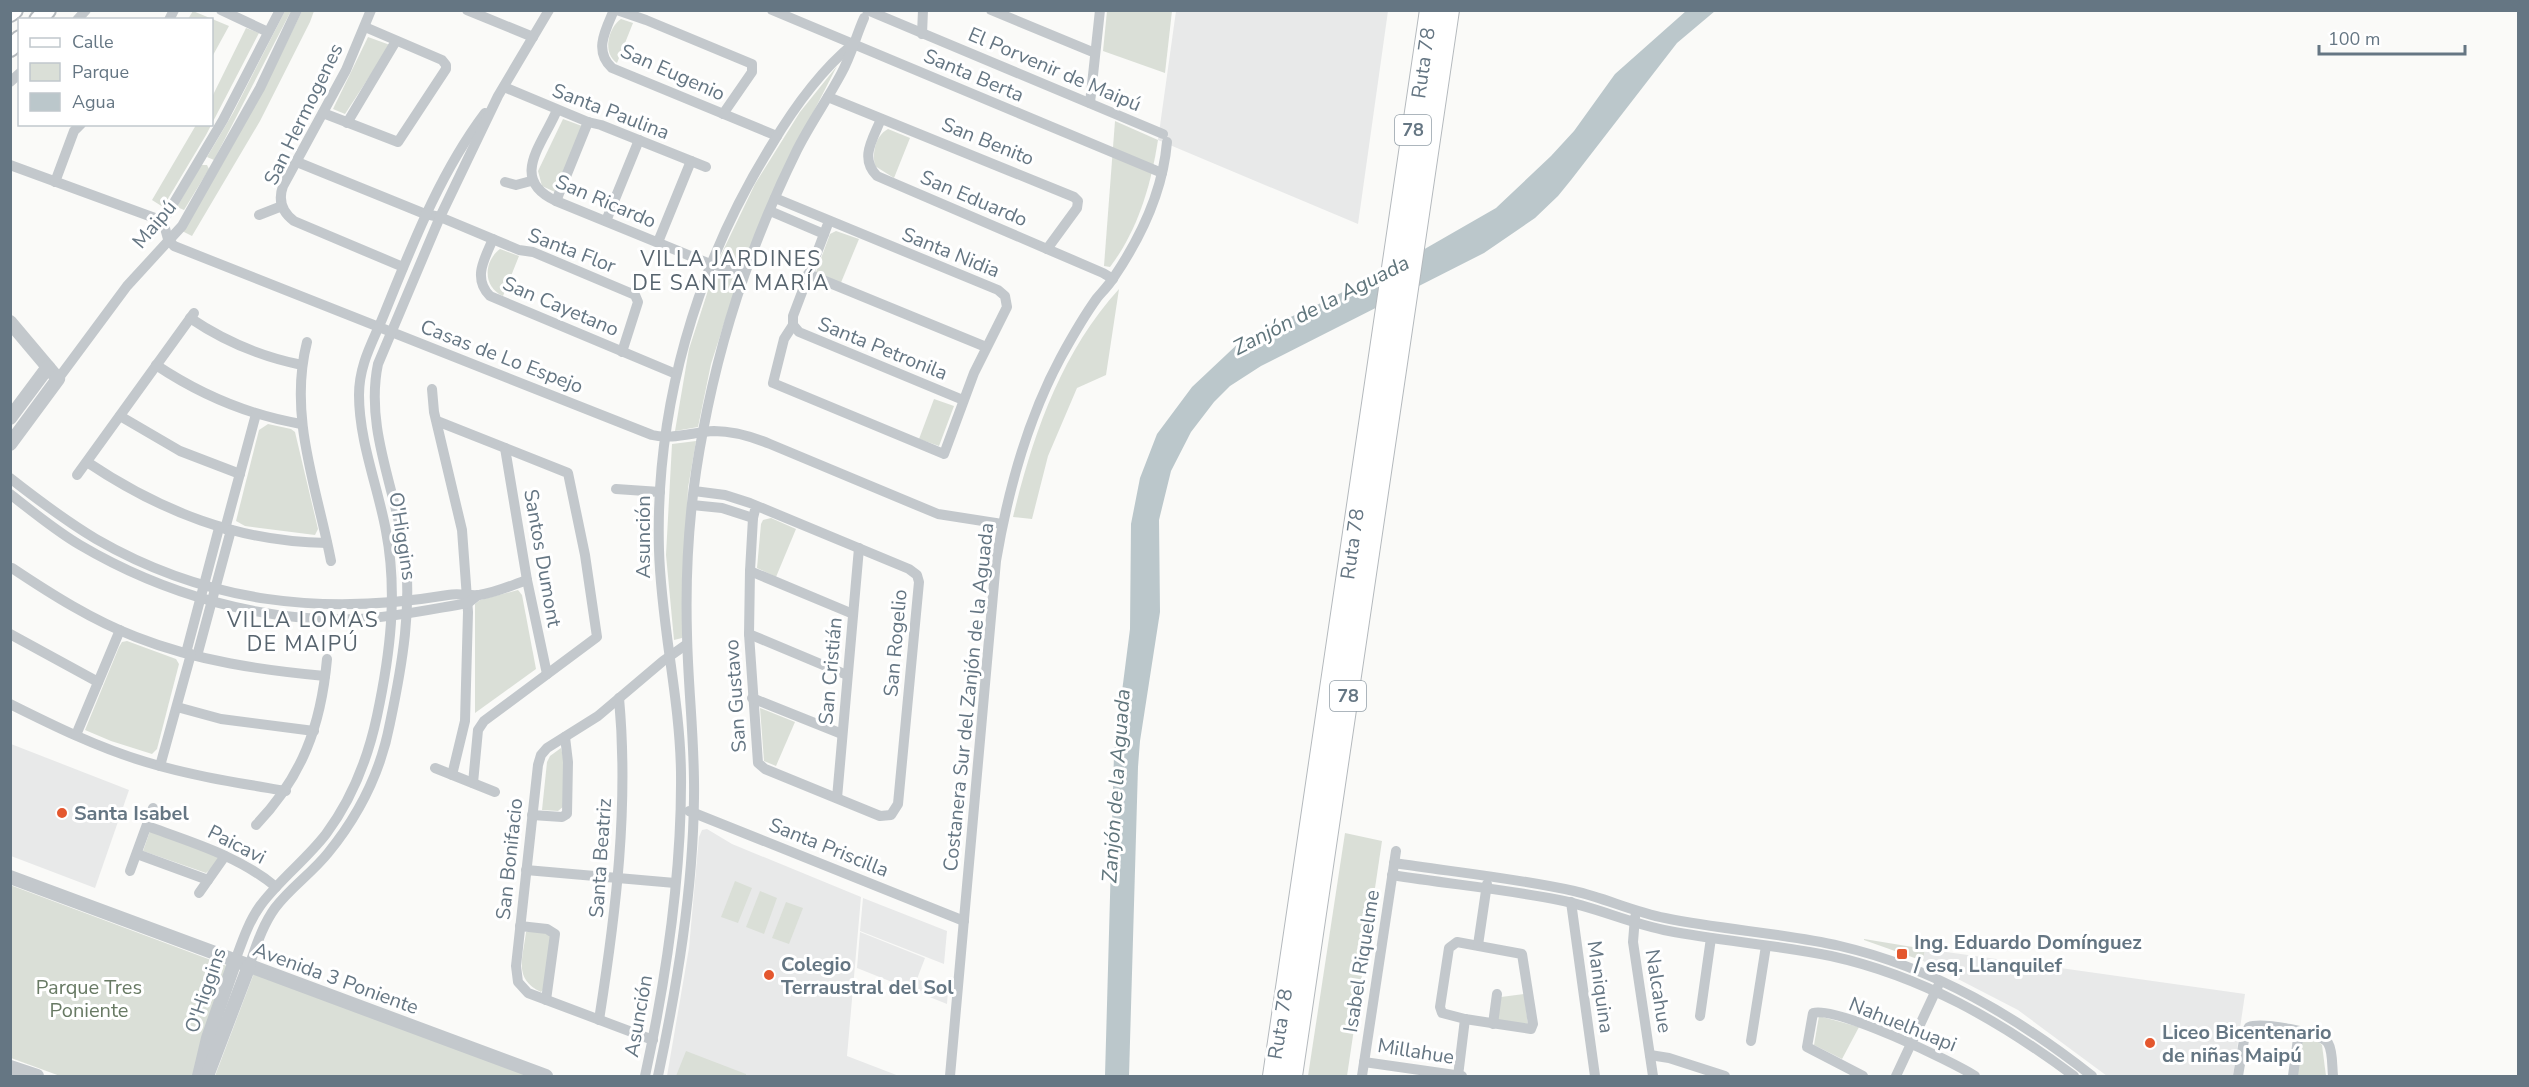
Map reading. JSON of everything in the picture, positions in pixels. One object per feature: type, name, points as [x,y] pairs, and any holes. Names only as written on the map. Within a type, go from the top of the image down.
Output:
[{"type":"highway","name":"Ruta 78","points":[[1292,1077],[1393,319],[1395,249],[1430,10]]},
{"type":"highway","name":"Ruta 78","points":[[1273,1077],[1393,319],[1414,243],[1449,10]]},
{"type":"street","points":[[221,10],[268,32]]},
{"type":"street","name":"Maipú","points":[[163,221],[249,73],[280,10]]},
{"type":"street","name":"Maipú","points":[[12,435],[57,380],[127,286],[182,226],[214,172],[275,57],[297,10]]},
{"type":"street","name":"San Hermogenes","points":[[371,10],[323,113],[281,191],[282,206],[294,221],[403,267]]},
{"type":"street","points":[[467,10],[533,37]]},
{"type":"street","name":"O'Higgins","points":[[207,1077],[261,934],[274,909],[329,852],[346,830],[366,796],[380,761],[390,723],[407,602],[404,547],[375,412],[374,387],[378,364],[440,218],[501,92],[549,10]]},
{"type":"street","points":[[616,10],[752,64],[752,72],[723,114]]},
{"type":"street","name":"San Eugenio","points":[[616,10],[602,46],[603,55],[609,65],[616,70],[777,136]]},
{"type":"street","name":"Santa Berta","points":[[772,10],[1162,173]]},
{"type":"street","points":[[922,34],[923,10]]},
{"type":"street","points":[[992,10],[1095,53]]},
{"type":"street","points":[[1090,103],[1100,10]]},
{"type":"street","name":"Asunción","points":[[658,1077],[680,956],[694,812],[687,644],[688,568],[692,505],[702,432],[719,357],[745,272],[798,148],[845,67],[853,44],[870,13]]},
{"type":"street","name":"El Porvenir de Maipú","points":[[870,13],[1090,103],[1165,138]]},
{"type":"street","points":[[323,113],[393,141],[400,141],[445,71],[446,65],[442,60],[365,27]]},
{"type":"street","points":[[346,123],[396,41]]},
{"type":"street","name":"Asunción","points":[[645,1077],[667,956],[680,810],[680,745],[660,564],[660,492],[665,436],[676,374],[692,314],[710,264],[741,197],[777,136],[817,81],[853,44]]},
{"type":"street","name":"O'Higgins","points":[[199,1077],[208,1038],[253,917],[276,887],[326,833],[343,807],[362,769],[377,716],[392,616],[390,554],[366,444],[359,397],[363,360],[425,214],[462,146],[501,92]]},
{"type":"street","name":"Santa Paulina","points":[[501,92],[557,110],[588,123],[601,125],[706,167]]},
{"type":"street","name":"San Benito","points":[[828,97],[1074,197],[1078,201],[1077,208],[1047,249]]},
{"type":"street","name":"San Ricardo","points":[[557,110],[531,167],[531,181],[541,194],[710,264],[745,272]]},
{"type":"street","name":"San Eduardo","points":[[881,119],[868,154],[870,166],[878,176],[1113,279]]},
{"type":"street","points":[[556,201],[588,123]]},
{"type":"street","points":[[55,182],[74,131],[79,126]]},
{"type":"street","name":"Costanera Sur del Zanjón de la Aguada","points":[[951,1077],[996,561],[1002,524],[1023,446],[1041,398],[1079,328],[1096,300],[1113,279],[1142,229],[1162,173],[1165,138]]},
{"type":"street","points":[[606,221],[639,140]]},
{"type":"street","points":[[199,160],[209,162],[214,172]]},
{"type":"street","points":[[658,242],[691,161]]},
{"type":"street","name":"Santa Flor","points":[[297,162],[425,214],[519,249],[533,252],[635,295],[638,302],[622,352]]},
{"type":"street","points":[[10,165],[163,221],[168,239]]},
{"type":"street","points":[[505,182],[516,185],[531,181]]},
{"type":"street","name":"Santa Nidia","points":[[775,198],[1001,292],[1006,298],[1006,307],[963,400],[944,454],[773,383],[784,339],[793,325]]},
{"type":"street","points":[[260,215],[282,206]]},
{"type":"street","points":[[770,211],[824,234]]},
{"type":"street","points":[[793,325],[793,316],[829,222]]},
{"type":"street","name":"Casas de Lo Espejo","points":[[168,239],[174,246],[652,435],[724,432],[762,441],[938,514],[1002,524]]},
{"type":"street","name":"San Cayetano","points":[[493,239],[480,273],[481,284],[490,296],[676,374]]},
{"type":"street","points":[[808,274],[986,347]]},
{"type":"street","points":[[77,475],[192,315],[239,346],[302,365]]},
{"type":"street","points":[[10,322],[57,380],[22,402]]},
{"type":"street","name":"Santa Petronila","points":[[793,325],[799,332],[963,400]]},
{"type":"street","points":[[307,342],[302,365],[302,424],[330,561]]},
{"type":"street","points":[[156,365],[202,392],[256,414],[302,424]]},
{"type":"street","points":[[10,418],[48,367]]},
{"type":"street","points":[[432,389],[462,530],[471,597],[465,721],[452,775]]},
{"type":"street","points":[[160,766],[256,414]]},
{"type":"street","points":[[120,416],[180,452],[240,474]]},
{"type":"street","points":[[437,421],[568,473],[585,555],[597,637],[480,725],[473,783]]},
{"type":"street","name":"Santos Dumont","points":[[505,448],[527,580],[547,674]]},
{"type":"street","points":[[87,462],[131,491],[163,507],[225,529],[294,542],[327,543]]},
{"type":"street","points":[[10,478],[69,522],[109,546],[156,567],[210,586],[294,603],[328,605],[392,604],[471,597]]},
{"type":"street","points":[[616,489],[660,492]]},
{"type":"street","name":"San Rogelio","points":[[694,491],[725,495],[756,506],[912,570],[918,578],[898,804],[891,815]]},
{"type":"street","points":[[10,494],[81,545],[136,573],[206,599],[250,610],[295,616],[360,619],[392,616],[471,597],[527,580]]},
{"type":"street","points":[[692,505],[722,508],[753,518],[756,506]]},
{"type":"street","name":"San Gustavo","points":[[753,518],[749,634],[756,757],[759,764],[880,816],[891,815]]},
{"type":"street","name":"San Cristián","points":[[837,798],[859,548]]},
{"type":"street","points":[[13,566],[68,603],[120,630],[191,654],[249,667],[325,676]]},
{"type":"street","points":[[750,571],[853,614]]},
{"type":"street","points":[[76,735],[120,630]]},
{"type":"street","points":[[10,634],[98,682]]},
{"type":"street","points":[[749,634],[847,675]]},
{"type":"street","name":"San Bonifacio","points":[[653,1040],[524,990],[516,978],[520,926],[540,759],[547,748],[598,716],[687,644]]},
{"type":"street","points":[[256,825],[286,791],[303,759],[314,731],[327,659]]},
{"type":"street","name":"Santa Beatriz","points":[[598,1020],[618,878],[624,779],[619,698]]},
{"type":"street","points":[[752,698],[842,734]]},
{"type":"street","points":[[10,704],[76,735],[160,766],[214,779],[286,791]]},
{"type":"street","points":[[177,707],[212,718],[314,731]]},
{"type":"street","points":[[465,721],[480,725]]},
{"type":"street","points":[[532,815],[562,817],[567,814],[568,762],[565,737]]},
{"type":"street","points":[[435,768],[495,792]]},
{"type":"street","points":[[130,871],[153,808]]},
{"type":"street","name":"Santa Priscilla","points":[[680,810],[694,812],[964,921]]},
{"type":"street","name":"Paicavi","points":[[147,826],[220,852],[264,877],[276,887]]},
{"type":"street","points":[[137,854],[208,879]]},
{"type":"street","points":[[199,893],[225,856]]},
{"type":"street","name":"Isabel Riquelme","points":[[1362,1077],[1395,857],[1487,883]]},
{"type":"street","points":[[526,870],[675,883]]},
{"type":"street","points":[[1392,875],[1576,892],[1669,919],[1841,946],[1941,980],[2006,1015],[2092,1077]]},
{"type":"street","name":"Avenida 3 Poniente","points":[[10,878],[546,1077]]},
{"type":"street","points":[[1487,883],[1571,903],[1669,931],[1852,962],[1893,974],[1936,992],[2005,1028],[2074,1077]]},
{"type":"street","points":[[1478,945],[1487,883]]},
{"type":"street","name":"Maniquina","points":[[1571,903],[1595,1077]]},
{"type":"street","name":"Nalcahue","points":[[1637,911],[1633,942],[1653,1077]]},
{"type":"street","points":[[520,926],[547,929],[555,934],[546,1000]]},
{"type":"street","points":[[1700,1016],[1712,938]]},
{"type":"street","points":[[1455,942],[1478,945],[1519,952],[1523,957],[1533,1026],[1528,1030],[1444,1016],[1440,1010],[1450,945],[1455,942]]},
{"type":"street","points":[[1750,1041],[1766,946]]},
{"type":"street","points":[[1896,1077],[1941,980]]},
{"type":"street","points":[[1493,1024],[1497,994]]},
{"type":"street","name":"Nahuelhuapi","points":[[1863,1077],[1808,1049],[1806,1041],[1810,1017],[1814,1012],[1858,1023],[1912,1044],[1975,1077]]},
{"type":"street","points":[[1459,1076],[1465,1019]]},
{"type":"street","points":[[2238,1077],[2245,1034],[2249,1027],[2261,1025],[2299,1031],[2320,1037],[2327,1042],[2333,1077]]},
{"type":"street","points":[[2293,1077],[2299,1031]]},
{"type":"street","points":[[1650,1055],[1669,1058],[1725,1077]]},
{"type":"street","name":"Millahue","points":[[1364,1062],[1459,1076]]},
{"type":"street","points":[[10,1067],[37,1077]]},
{"type":"shaded area","points":[[1176,11],[1388,11],[1358,224],[1158,140]]},
{"type":"shaded area","name":"Santa Isabel","points":[[11,744],[129,790],[95,888],[11,856]]},
{"type":"shaded area","name":"Colegio Terraustral del Sol","points":[[707,829],[732,844],[861,897],[847,1056],[899,1076],[667,1076],[689,948],[699,837],[702,830]]},
{"type":"shaded area","points":[[863,898],[947,931],[944,964],[860,931]]},
{"type":"shaded area","points":[[860,932],[925,958],[917,979],[948,991],[947,1004],[857,968]]},
{"type":"shaded area","name":"Liceo Bicentenario de niñas Maipú","points":[[1925,949],[2245,994],[2233,1076],[2107,1076],[2018,1010],[1923,961]]},
{"type":"green space","points":[[193,11],[210,18],[189,18]]},
{"type":"green space","points":[[285,11],[291,11],[214,160],[207,157],[233,113]]},
{"type":"green space","points":[[302,11],[314,11],[260,121],[192,236],[182,231],[245,122]]},
{"type":"green space","points":[[1107,11],[1172,11],[1165,73],[1103,51]]},
{"type":"green space","points":[[213,19],[229,26],[213,55]]},
{"type":"green space","points":[[621,19],[633,23],[617,63],[609,53],[608,41],[613,28]]},
{"type":"green space","points":[[246,28],[259,33],[213,121],[213,95]]},
{"type":"green space","points":[[368,37],[390,45],[345,114],[333,109]]},
{"type":"green space","points":[[837,66],[776,185],[745,264],[719,259],[755,184],[800,112]]},
{"type":"green space","points":[[563,119],[582,126],[555,192],[542,186],[538,171]]},
{"type":"green space","points":[[1115,121],[1158,140],[1147,190],[1136,222],[1110,267],[1104,266]]},
{"type":"green space","points":[[195,126],[211,126],[163,207],[152,200]]},
{"type":"green space","points":[[888,129],[910,138],[894,178],[875,166],[874,161],[877,140]]},
{"type":"green space","points":[[201,165],[207,165],[209,169],[184,210],[177,207]]},
{"type":"green space","points":[[836,231],[859,239],[840,285],[816,272],[830,234]]},
{"type":"green space","points":[[500,249],[519,256],[503,296],[492,287],[488,274],[490,261]]},
{"type":"green space","points":[[714,272],[739,277],[711,364],[698,427],[675,431],[689,349]]},
{"type":"green space","points":[[1119,289],[1106,375],[1077,388],[1048,456],[1032,519],[1013,517],[1040,425],[1065,367],[1099,314]]},
{"type":"green space","points":[[934,399],[954,406],[939,446],[919,439]]},
{"type":"green space","points":[[268,424],[295,432],[318,529],[315,535],[245,526],[236,521],[259,430]]},
{"type":"green space","points":[[696,441],[688,488],[682,638],[674,640],[666,555],[672,444]]},
{"type":"green space","points":[[771,518],[796,529],[776,577],[757,568],[761,524],[763,520]]},
{"type":"green space","points":[[518,590],[522,595],[536,669],[475,713],[475,604],[480,600]]},
{"type":"green space","points":[[127,641],[176,659],[179,664],[157,749],[152,754],[85,730],[119,647],[122,642]]},
{"type":"green space","points":[[760,708],[795,722],[776,766],[764,761]]},
{"type":"green space","points":[[561,748],[565,766],[564,806],[558,811],[542,810],[547,762],[550,756]]},
{"type":"green space","points":[[150,831],[219,856],[220,861],[206,873],[143,851]]},
{"type":"green space","points":[[1345,833],[1382,841],[1347,1076],[1308,1076]]},
{"type":"green space","points":[[735,881],[752,888],[738,923],[721,917]]},
{"type":"green space","name":"Parque Tres Poniente","points":[[10,885],[227,966],[194,1076],[60,1076],[11,1058]]},
{"type":"green space","points":[[760,891],[777,898],[764,934],[746,927]]},
{"type":"green space","points":[[786,902],[803,908],[789,944],[772,938]]},
{"type":"green space","points":[[526,932],[549,932],[552,938],[545,988],[541,992],[526,981],[523,974],[522,959]]},
{"type":"green space","points":[[1864,940],[1925,949],[1923,961]]},
{"type":"green space","points":[[254,973],[532,1076],[215,1076]]},
{"type":"green space","points":[[1524,994],[1528,1024],[1497,1021],[1501,997]]},
{"type":"green space","points":[[1819,1016],[1859,1027],[1842,1059],[1814,1045]]},
{"type":"green space","points":[[2301,1040],[2319,1042],[2322,1045],[2326,1076],[2296,1076]]},
{"type":"green space","points":[[686,1051],[746,1074],[746,1076],[676,1076]]},
{"type":"water","name":"Zanjón de la Aguada","points":[[1686,11],[1715,11],[1677,43],[1571,180],[1535,218],[1484,253],[1261,366],[1230,386],[1214,402],[1191,432],[1171,471],[1159,520],[1160,612],[1138,767],[1129,1076],[1105,1076],[1114,754],[1130,629],[1131,524],[1140,478],[1157,434],[1192,387],[1243,339],[1402,262],[1496,208],[1574,131],[1615,74]]},
{"type":"place","name":"Santa Isabel","points":[[62,813]]},
{"type":"place","name":"Ing. Eduardo Domínguez / esq. Llanquilef","points":[[1902,954]]},
{"type":"place","name":"Colegio Terraustral del Sol","points":[[769,975]]},
{"type":"place","name":"Liceo Bicentenario de niñas Maipú","points":[[2150,1043]]},
{"type":"district","name":"VILLA JARDINES DE SANTA MARÍA","points":[[731,271]]},
{"type":"district","name":"VILLA LOMAS DE MAIPÚ","points":[[303,632]]}]
